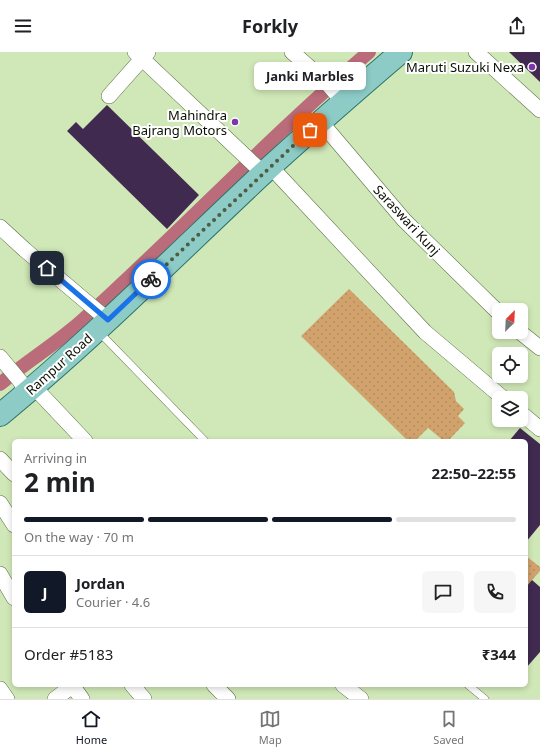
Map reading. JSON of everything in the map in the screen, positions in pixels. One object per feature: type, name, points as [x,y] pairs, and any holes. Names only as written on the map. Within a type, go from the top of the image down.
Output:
[{"type":"main road","name":"Rampur Road","points":[[0,415],[99,317],[263,169],[320,121],[334,91],[401,52]]},
{"type":"street","points":[[292,52],[334,91]]},
{"type":"street","points":[[476,52],[540,110]]},
{"type":"street","points":[[109,96],[142,54],[245,155],[263,169],[425,332],[495,391]]},
{"type":"street","name":"Saraswari Kunj","points":[[320,121],[404,220],[492,306]]},
{"type":"street","points":[[0,227],[99,317]]},
{"type":"street","points":[[528,338],[540,348]]},
{"type":"street","points":[[3,360],[27,387],[83,439]]},
{"type":"street","points":[[528,419],[540,429]]},
{"type":"street","points":[[0,459],[12,472]]},
{"type":"street","points":[[0,503],[12,522]]},
{"type":"street","points":[[0,574],[12,595]]},
{"type":"street","points":[[55,699],[70,687]]},
{"type":"street","points":[[73,687],[82,699]]},
{"type":"street","points":[[134,687],[144,699]]},
{"type":"street","points":[[216,687],[228,699]]},
{"type":"street","points":[[346,687],[361,699]]},
{"type":"street","points":[[0,689],[7,699]]},
{"type":"lane","points":[[99,317],[203,439]]},
{"type":"lane","points":[[470,687],[485,699]]},
{"type":"shaded area","points":[[349,289],[454,392],[456,401],[464,409],[458,416],[465,423],[450,439],[442,439],[428,428],[417,439],[406,439],[301,336]]},
{"type":"shaded area","points":[[528,558],[540,567],[540,571],[528,585]]},
{"type":"building","name":"Maruti Suzuki Nexa","points":[[509,52],[540,52],[540,82]]},
{"type":"building","points":[[107,105],[199,195],[167,229],[67,131],[76,122],[83,129]]},
{"type":"building","points":[[520,428],[540,444],[540,525],[528,540],[528,439],[511,439]]},
{"type":"building","points":[[532,580],[540,587],[540,652],[528,666],[528,585]]},
{"type":"waterway","points":[[0,384],[64,336],[84,319],[296,117],[369,52]]},
{"type":"way so far","points":[[151,279],[310,130]]},
{"type":"place","name":"Maruti Suzuki Nexa","points":[[532,67]]},
{"type":"place","name":"Mahindra Bajrang Motors","points":[[235,122]]},
{"type":"place","name":"Janki Marbles","points":[[310,130]]},
{"type":"route","points":[[47,268],[108,320],[151,279]]}]
